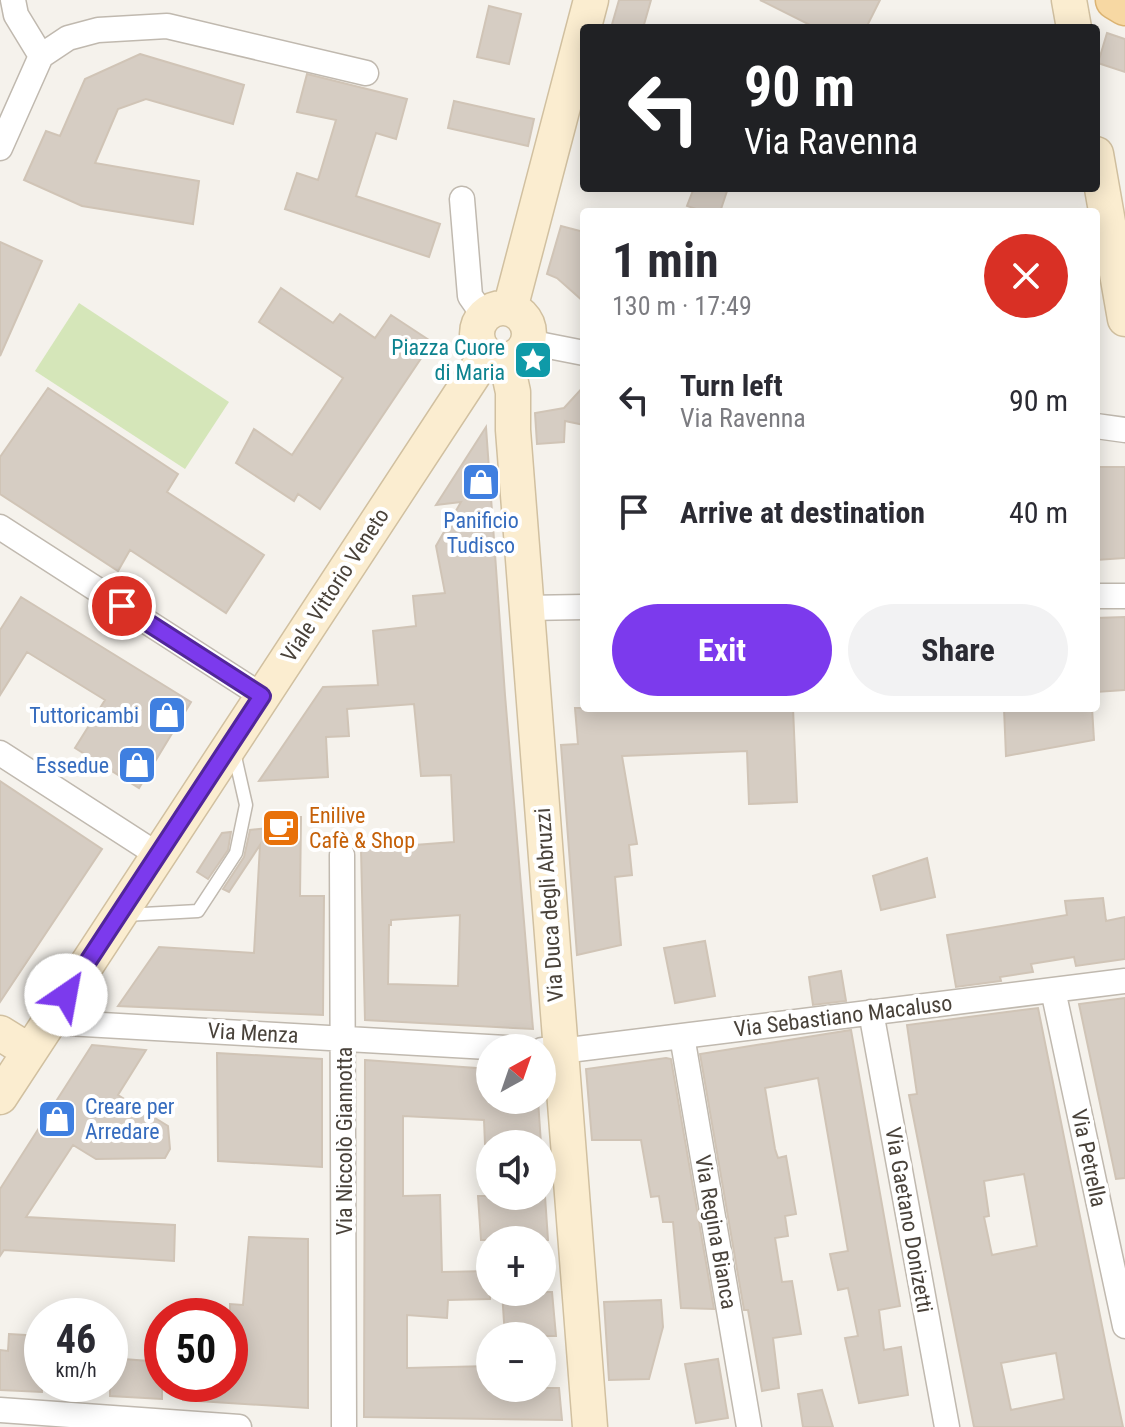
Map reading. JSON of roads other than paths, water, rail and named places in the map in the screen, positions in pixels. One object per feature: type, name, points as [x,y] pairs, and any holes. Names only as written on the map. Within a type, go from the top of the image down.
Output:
[{"type":"main road","points":[[584,24],[591,0]]},
{"type":"main road","points":[[1069,0],[1073,24]]},
{"type":"main road","points":[[1115,0],[1125,6]]},
{"type":"main road","points":[[497,312],[526,321],[529,328],[507,352],[477,336],[497,312],[580,37]]},
{"type":"main road","points":[[1100,177],[1125,319]]},
{"type":"main road","name":"Via Duca degli Abruzzi","points":[[507,352],[513,392],[550,1034]]},
{"type":"main road","name":"Viale Vittorio Veneto","points":[[0,1097],[262,696],[507,352]]},
{"type":"main road","points":[[0,1033],[29,1051]]},
{"type":"main road","name":"Via Duca degli Abruzzi","points":[[556,1099],[590,1427]]},
{"type":"street","points":[[13,0],[16,15],[41,56]]},
{"type":"street","points":[[0,148],[41,56],[68,38],[98,30],[167,26],[366,73]]},
{"type":"street","points":[[462,199],[470,296],[497,312]]},
{"type":"street","points":[[507,352],[580,353]]},
{"type":"street","points":[[1100,427],[1125,430]]},
{"type":"street","points":[[0,527],[262,696]]},
{"type":"street","points":[[1100,596],[1125,596]]},
{"type":"street","points":[[526,608],[580,607]]},
{"type":"street","points":[[0,753],[158,855]]},
{"type":"street","name":"Via Niccolò Giannotta","points":[[342,855],[344,1427]]},
{"type":"street","name":"Via Sebastiano Macaluso","points":[[556,1050],[1125,981]]},
{"type":"street","name":"Via Petrella","points":[[1053,990],[1125,1326]]},
{"type":"street","name":"Via Gaetano Donizetti","points":[[871,1012],[947,1427]]},
{"type":"street","name":"Via Menza","points":[[49,1022],[476,1046]]},
{"type":"street","name":"Via Regina Bianca","points":[[682,1036],[749,1427]]},
{"type":"street","points":[[0,1410],[43,1420],[239,1427]]},
{"type":"lane","points":[[118,916],[198,911],[236,853],[246,805],[232,742]]},
{"type":"place","name":"Piazza Cuore di Maria","points":[[533,360]]},
{"type":"place","name":"Panificio Tudisco","points":[[481,482]]},
{"type":"place","name":"Tuttoricambi","points":[[167,715]]},
{"type":"place","name":"Essedue","points":[[137,765]]},
{"type":"place","name":"Enilive Cafè & Shop","points":[[281,828]]},
{"type":"place","name":"Creare per Arredare","points":[[57,1119]]}]
